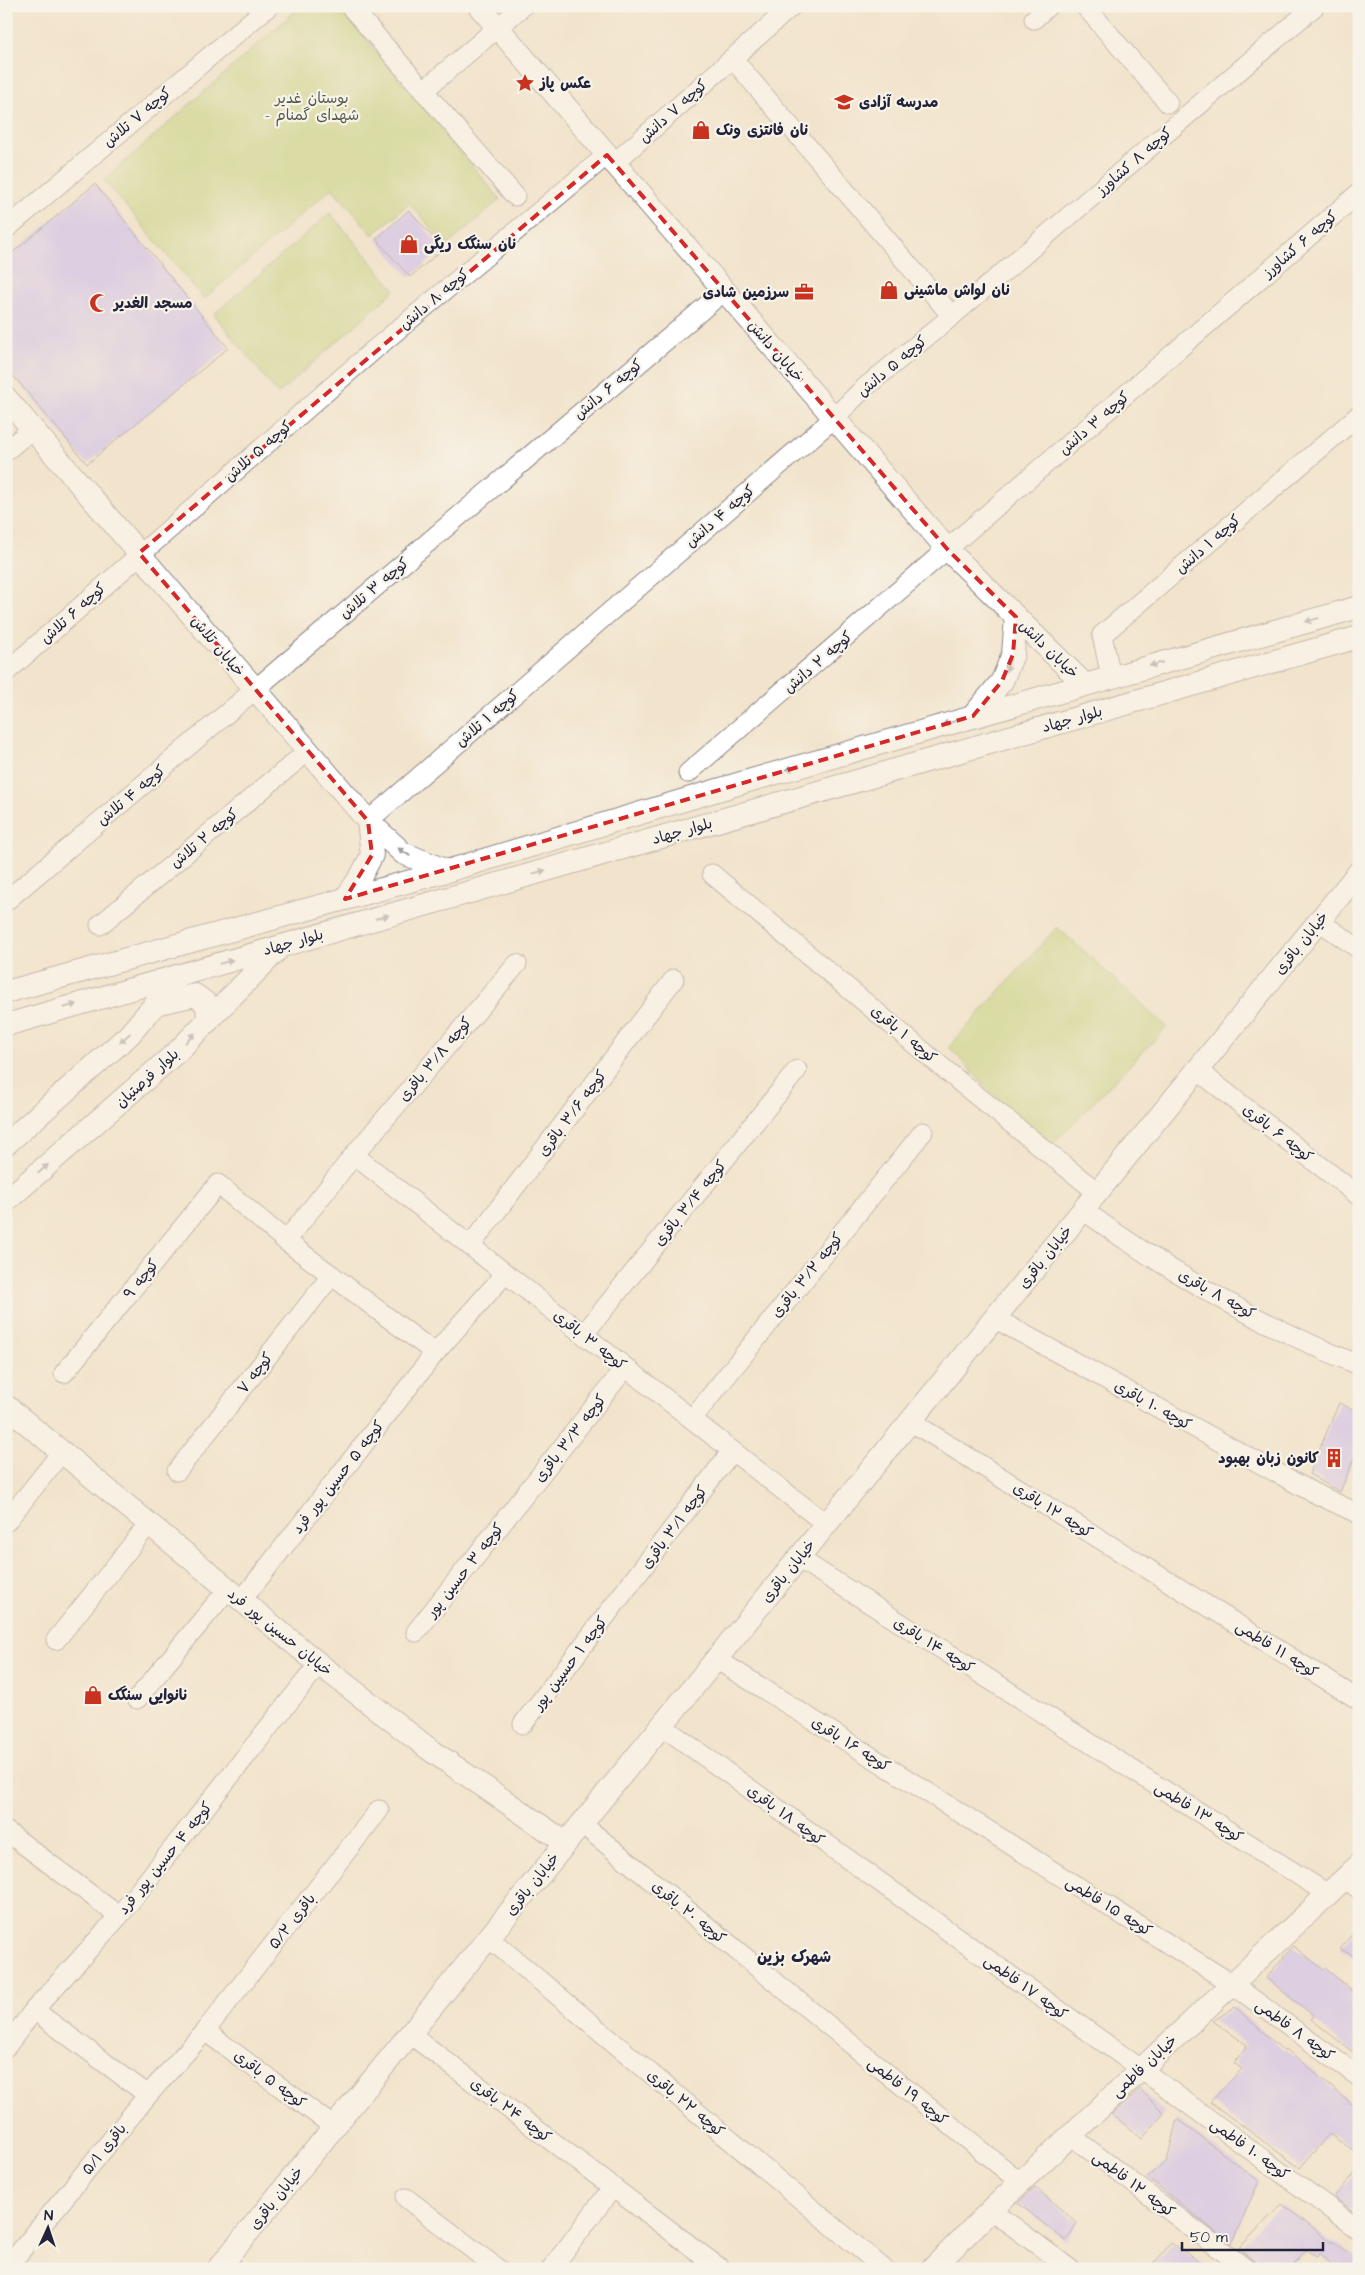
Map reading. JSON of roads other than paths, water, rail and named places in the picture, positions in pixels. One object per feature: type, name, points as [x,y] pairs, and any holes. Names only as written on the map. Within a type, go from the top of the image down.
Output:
[{"type":"street","name":"کوچه ۷ تلاش","points":[[6,229],[269,6]]},
{"type":"street","points":[[350,6],[514,196]]},
{"type":"street","name":"خیابان دانش","points":[[479,6],[948,550],[1084,684]]},
{"type":"street","points":[[423,91],[524,6]]},
{"type":"street","name":"کوچه ۷ دانش","points":[[610,159],[792,6]]},
{"type":"street","points":[[1034,19],[1048,6]]},
{"type":"street","points":[[1086,6],[1168,103]]},
{"type":"street","name":"کوچه ۸ کشاورز","points":[[952,316],[1315,6]]},
{"type":"street","points":[[732,58],[952,316]]},
{"type":"street","name":"کوچه ۸ دانش","points":[[376,348],[610,159]]},
{"type":"street","name":"کوچه ۶ کشاورز","points":[[1241,295],[1359,193]]},
{"type":"street","name":"کوچه ۶ دانش","points":[[492,488],[724,291]]},
{"type":"street","name":"کوچه ۳ دانش","points":[[948,550],[1241,295]]},
{"type":"street","name":"کوچه ۵ دانش","points":[[834,418],[864,389],[952,316]]},
{"type":"street","name":"کوچه ۵ تلاش","points":[[139,553],[376,348]]},
{"type":"street","name":"خیابان تلاش","points":[[6,398],[368,821],[403,854],[447,871]]},
{"type":"street","name":"کوچه ۴ دانش","points":[[607,614],[834,418]]},
{"type":"street","name":"کوچه ۱ دانش","points":[[1111,677],[1102,635],[1353,420]]},
{"type":"street","points":[[6,451],[32,428]]},
{"type":"street","name":"کوچه ۳ تلاش","points":[[255,689],[492,488]]},
{"type":"street","name":"کوچه ۲ دانش","points":[[688,773],[948,550]]},
{"type":"street","name":"کوچه ۶ تلاش","points":[[6,672],[139,553]]},
{"type":"street","name":"بلوار جهاد","points":[[14,990],[447,871],[691,797],[1359,607]]},
{"type":"street","name":"کوچه ۱ تلاش","points":[[368,821],[607,614]]},
{"type":"street","points":[[973,716],[1002,682],[1013,654],[1016,617]]},
{"type":"street","name":"بلوار جهاد","points":[[6,1025],[1359,637]]},
{"type":"street","name":"کوچه ۴ تلاش","points":[[6,901],[255,689]]},
{"type":"street","name":"کوچه ۲ تلاش","points":[[100,925],[308,751]]},
{"type":"street","points":[[345,899],[361,876],[372,855],[368,821]]},
{"type":"street","name":"خیابان باقری","points":[[218,2269],[1359,872]]},
{"type":"street","name":"کوچه ۱ باقری","points":[[712,874],[961,1083],[1097,1192]]},
{"type":"street","points":[[1319,922],[1359,949]]},
{"type":"street","name":"بلوار فرصتیان","points":[[6,1202],[178,1051],[280,946]]},
{"type":"street","name":"کوچه ۳/۸ باقری","points":[[286,1241],[354,1155],[517,964]]},
{"type":"street","points":[[6,1144],[129,1035],[180,975]]},
{"type":"street","name":"کوچه ۳/۶ باقری","points":[[470,1246],[674,979]]},
{"type":"street","points":[[14,990],[31,1018]]},
{"type":"street","points":[[155,1004],[195,995],[207,1004],[208,1021]]},
{"type":"street","name":"کوچه ۳/۴ باقری","points":[[583,1335],[797,1070]]},
{"type":"street","name":"کوچه ۶ باقری","points":[[1197,1070],[1359,1196]]},
{"type":"street","name":"کوچه ۳/۲ باقری","points":[[692,1419],[923,1132]]},
{"type":"street","name":"کوچه ۳ باقری","points":[[354,1155],[826,1524]]},
{"type":"street","name":"کوچه ۹","points":[[64,1374],[218,1184],[286,1241]]},
{"type":"street","name":"کوچه ۸ باقری","points":[[1083,1210],[1124,1240],[1226,1300],[1334,1355],[1359,1365]]},
{"type":"street","points":[[286,1241],[435,1353]]},
{"type":"street","name":"کوچه ۵ حسین پور فرد","points":[[137,1699],[235,1594],[435,1353],[505,1274]]},
{"type":"street","name":"کوچه ۷","points":[[177,1471],[332,1275]]},
{"type":"street","name":"کوچه ۱۰ باقری","points":[[994,1318],[1312,1492],[1359,1514]]},
{"type":"street","name":"کوچه ۳/۳ باقری","points":[[514,1508],[625,1368]]},
{"type":"street","name":"خیابان حسین پور فرد","points":[[6,1406],[148,1525],[319,1664],[429,1749],[566,1842]]},
{"type":"street","name":"کوچه ۱۲ باقری","points":[[910,1421],[1195,1598]]},
{"type":"street","name":"کوچه ۳/۱ باقری","points":[[616,1603],[732,1451]]},
{"type":"street","points":[[6,1522],[61,1453]]},
{"type":"street","name":"کوچه ۳ حسین پور","points":[[416,1632],[514,1508]]},
{"type":"street","points":[[56,1640],[148,1525]]},
{"type":"street","name":"کوچه ۱۴ باقری","points":[[798,1558],[1070,1731]]},
{"type":"street","name":"کوچه ۱۱ فاطمی","points":[[1195,1598],[1359,1700]]},
{"type":"street","name":"کوچه ۱ حسیین پور","points":[[524,1724],[616,1603]]},
{"type":"street","name":"کوچه ۱۶ باقری","points":[[716,1659],[986,1829]]},
{"type":"street","name":"کوچه ۴ حسین پور فرد","points":[[6,2047],[34,2010],[119,1916],[319,1664]]},
{"type":"street","name":"کوچه ۱۸ باقری","points":[[662,1726],[910,1904]]},
{"type":"street","name":"کوچه ۱۳ فاطمی","points":[[1070,1731],[1328,1894]]},
{"type":"street","name":"باقری ۵/۲","points":[[205,2031],[379,1810]]},
{"type":"street","name":"کوچه ۲۰ باقری","points":[[582,1824],[796,1999]]},
{"type":"street","name":"کوچه ۱۵ فاطمی","points":[[986,1829],[1232,1984]]},
{"type":"street","points":[[6,1831],[119,1916]]},
{"type":"street","name":"خیابان فاطمی","points":[[932,2269],[1020,2182],[1328,1894],[1354,1878]]},
{"type":"street","name":"کوچه ۱۷ فاطمی","points":[[910,1904],[1141,2069]]},
{"type":"street","name":"کوچه ۲۲ باقری","points":[[488,1938],[884,2269]]},
{"type":"street","name":"کوچه ۸ فاطمی","points":[[1232,1984],[1359,2077]]},
{"type":"street","name":"کوچه ۱۹ فاطمی","points":[[796,1999],[1020,2182]]},
{"type":"street","points":[[34,2010],[148,2095]]},
{"type":"street","name":"باقری ۵/۱","points":[[6,2269],[148,2095],[205,2031]]},
{"type":"street","name":"کوچه ۵ باقری","points":[[205,2031],[334,2127]]},
{"type":"street","name":"کوچه ۲۴ باقری","points":[[410,2034],[721,2269]]},
{"type":"street","name":"کوچه ۱۰ فاطمی","points":[[1141,2069],[1359,2230]]},
{"type":"street","name":"کوچه ۱۲ فاطمی","points":[[1070,2136],[1246,2269]]},
{"type":"street","points":[[551,2269],[613,2187]]},
{"type":"street","points":[[406,2198],[498,2269]]},
{"type":"street","points":[[991,2210],[1070,2269]]},
{"type":"place","name":"عکس پاز","points":[[525,83]]},
{"type":"place","name":"مدرسه آزادی","points":[[844,102]]},
{"type":"place","name":"نان فانتزى ونک","points":[[701,130]]},
{"type":"place","name":"نان سنگک ریگی","points":[[409,244]]},
{"type":"place","name":"نان لواش ماشينى","points":[[889,290]]},
{"type":"place","name":"سرزمین شادی","points":[[804,292]]},
{"type":"place","name":"مسجد الغدیر","points":[[99,303]]},
{"type":"place","name":"کانون زبان بهبود","points":[[1334,1458]]},
{"type":"place","name":"نانوایی سنگک","points":[[93,1695]]},
{"type":"district","name":"شهرک بزین","points":[[794,1956]]},
{"type":"park label","name":"بوستان غدیر - شهدای گمنام","points":[[312,106]]}]
